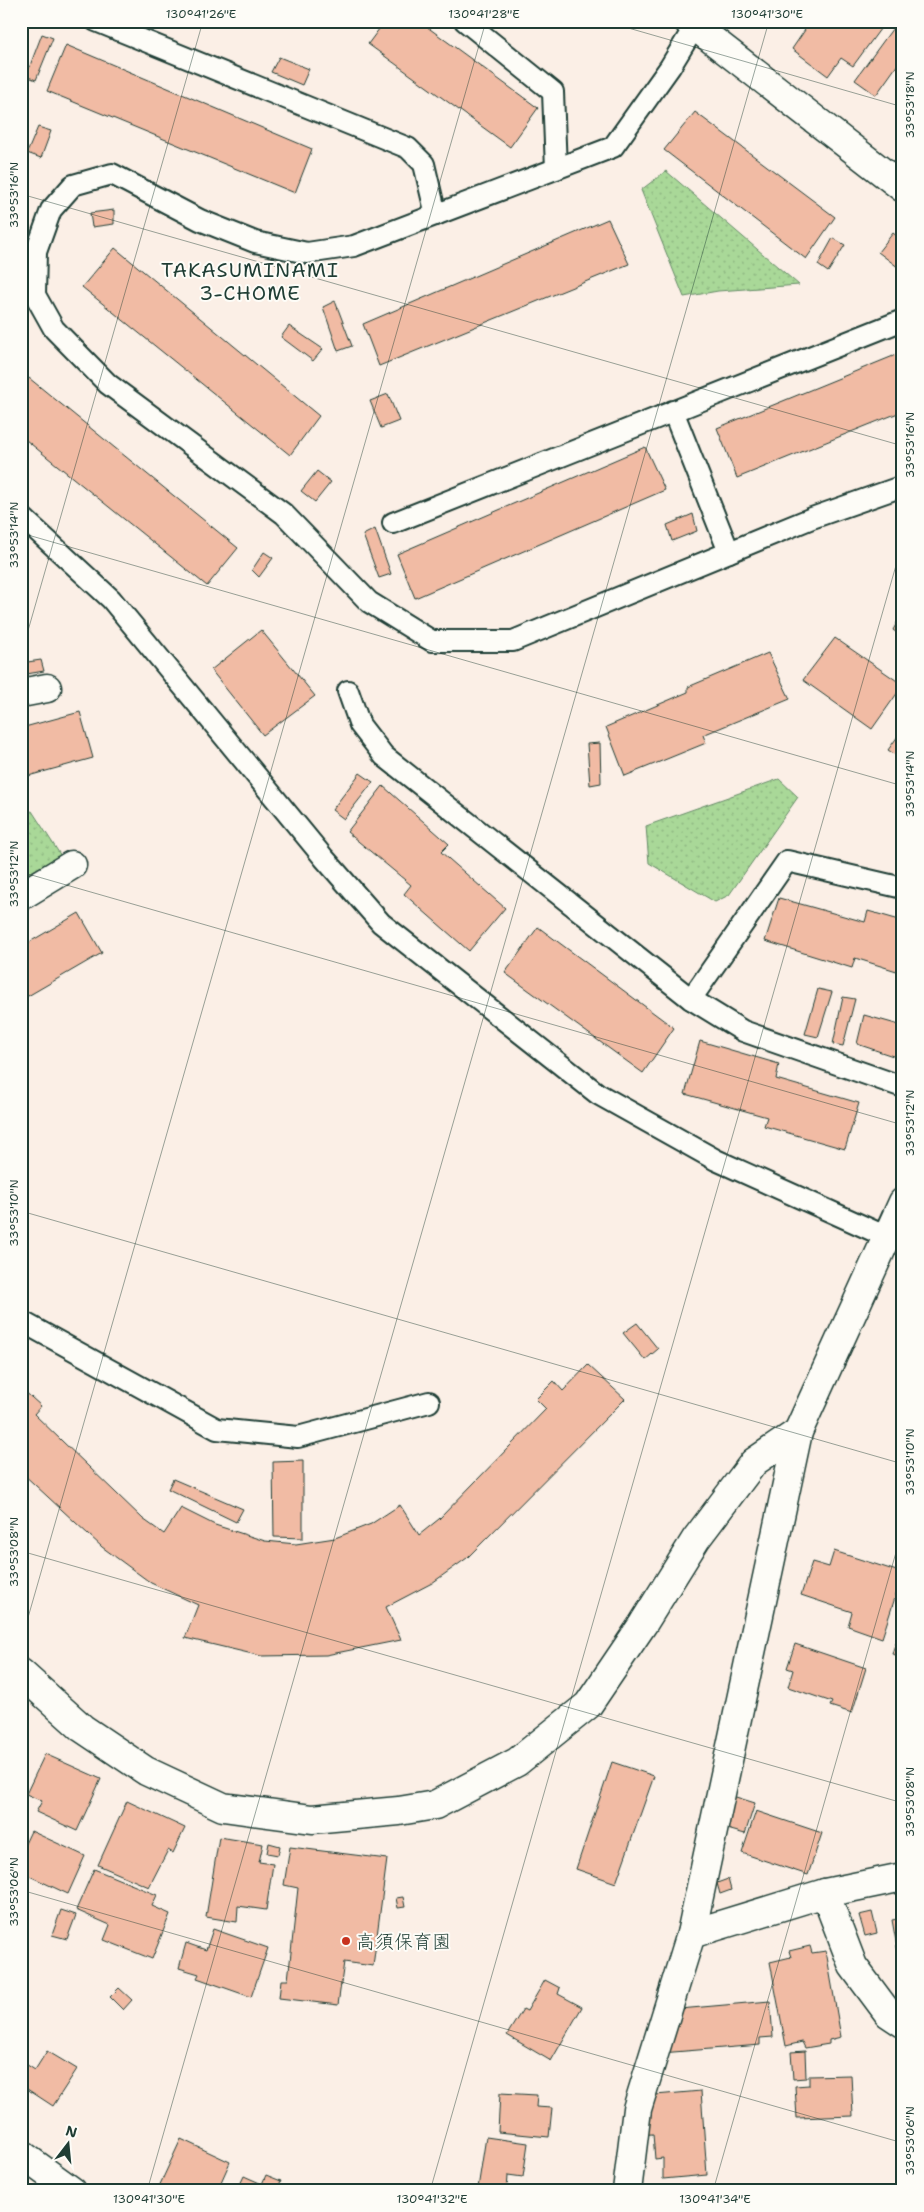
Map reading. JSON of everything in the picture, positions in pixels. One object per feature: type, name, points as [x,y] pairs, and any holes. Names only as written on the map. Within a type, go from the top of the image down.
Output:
[{"type":"street","points":[[692,24],[903,188]]},
{"type":"street","points":[[21,896],[72,865]]},
{"type":"street","points":[[627,2191],[637,2109],[691,1934],[798,1432],[897,1219]]},
{"type":"street","points":[[21,1673],[82,1728],[146,1771],[223,1807],[312,1819],[399,1812],[436,1805],[517,1762],[588,1706],[643,1624],[696,1539],[754,1462],[798,1432]]},
{"type":"street","points":[[691,1934],[825,1893],[903,1877]]},
{"type":"street","points":[[825,1893],[852,1966],[888,2013],[903,2023]]},
{"type":"street","points":[[21,2154],[50,2173],[72,2191]]},
{"type":"lane","points":[[96,21],[408,148],[424,164],[436,214]]},
{"type":"lane","points":[[465,21],[553,92],[556,169]]},
{"type":"lane","points":[[692,24],[670,67],[613,147],[354,246],[307,253],[256,242],[200,220],[112,174],[73,185],[51,210],[36,252],[35,295],[54,329],[108,384],[284,514],[369,602],[432,641],[513,641],[812,518],[903,486]]},
{"type":"lane","points":[[394,523],[903,320]]},
{"type":"lane","points":[[673,412],[729,552]]},
{"type":"lane","points":[[21,516],[111,599],[324,858],[381,923],[598,1094],[716,1160],[897,1219]]},
{"type":"lane","points":[[348,691],[360,725],[384,756],[691,999],[743,1031],[903,1087]]},
{"type":"lane","points":[[691,999],[786,861],[903,888]]},
{"type":"lane","points":[[21,1322],[217,1429],[298,1437],[429,1402]]},
{"type":"green space","points":[[666,171],[799,285],[718,291],[684,297],[641,190]]},
{"type":"green space","points":[[779,779],[798,797],[729,895],[715,902],[649,863],[646,826]]},
{"type":"green space","points":[[32,811],[61,856],[21,877],[21,814]]},
{"type":"building","points":[[385,21],[419,21],[538,108],[510,147],[368,44]]},
{"type":"building","points":[[797,21],[886,21],[853,66],[841,58],[828,76],[792,49],[805,30]]},
{"type":"building","points":[[898,21],[903,21],[903,57],[876,95],[855,80]]},
{"type":"building","points":[[42,34],[53,38],[36,80],[26,76]]},
{"type":"building","points":[[66,45],[312,149],[295,193],[47,91]]},
{"type":"building","points":[[279,57],[309,69],[302,85],[271,72]]},
{"type":"building","points":[[695,112],[835,217],[806,259],[664,150]]},
{"type":"building","points":[[38,127],[51,131],[41,158],[27,153]]},
{"type":"building","points":[[114,210],[114,224],[92,227],[90,213]]},
{"type":"building","points":[[608,219],[629,264],[379,366],[363,324]]},
{"type":"building","points":[[893,233],[903,241],[903,271],[878,252]]},
{"type":"building","points":[[833,238],[845,245],[828,272],[818,265]]},
{"type":"building","points":[[115,248],[319,416],[290,455],[82,287]]},
{"type":"building","points":[[335,301],[352,346],[338,351],[323,307]]},
{"type":"building","points":[[289,326],[323,349],[313,361],[281,337]]},
{"type":"building","points":[[903,352],[903,411],[737,478],[717,428]]},
{"type":"building","points":[[29,378],[238,548],[207,586],[21,436],[21,388]]},
{"type":"building","points":[[388,394],[399,421],[381,428],[370,401]]},
{"type":"building","points":[[645,447],[665,490],[415,598],[397,554]]},
{"type":"building","points":[[317,471],[331,482],[315,502],[301,491]]},
{"type":"building","points":[[693,514],[697,531],[672,541],[667,525]]},
{"type":"building","points":[[375,529],[391,574],[379,578],[363,535]]},
{"type":"building","points":[[264,552],[273,558],[259,577],[252,570]]},
{"type":"building","points":[[899,619],[903,622],[903,637],[893,630]]},
{"type":"building","points":[[261,630],[315,696],[263,735],[211,670]]},
{"type":"building","points":[[835,638],[903,685],[872,729],[803,680]]},
{"type":"building","points":[[768,653],[790,699],[703,735],[706,743],[625,776],[606,727],[688,692],[688,687]]},
{"type":"building","points":[[41,660],[44,671],[21,675],[21,663]]},
{"type":"building","points":[[80,712],[93,758],[21,778],[21,728]]},
{"type":"building","points":[[903,729],[903,760],[888,750]]},
{"type":"building","points":[[600,743],[601,783],[590,785],[587,744]]},
{"type":"building","points":[[360,773],[373,782],[344,819],[332,810]]},
{"type":"building","points":[[383,786],[449,844],[441,852],[505,908],[469,951],[404,894],[411,885],[347,832]]},
{"type":"building","points":[[779,898],[865,922],[868,911],[903,921],[903,973],[855,958],[852,968],[765,941]]},
{"type":"building","points":[[79,913],[102,953],[21,1000],[21,947]]},
{"type":"building","points":[[538,927],[674,1028],[643,1073],[505,973]]},
{"type":"building","points":[[818,989],[832,992],[818,1037],[805,1034]]},
{"type":"building","points":[[843,997],[855,999],[843,1046],[833,1044]]},
{"type":"building","points":[[864,1015],[903,1026],[903,1044],[899,1058],[857,1044]]},
{"type":"building","points":[[700,1041],[779,1064],[776,1079],[859,1103],[845,1149],[764,1126],[767,1117],[685,1094]]},
{"type":"building","points":[[637,1323],[658,1349],[645,1360],[623,1333]]},
{"type":"building","points":[[588,1365],[625,1399],[467,1558],[432,1583],[386,1607],[401,1640],[326,1655],[261,1656],[185,1638],[198,1605],[151,1583],[102,1547],[21,1472],[22,1389],[41,1406],[34,1414],[143,1519],[164,1534],[181,1508],[215,1525],[265,1541],[296,1544],[335,1538],[371,1524],[400,1505],[419,1535],[439,1519],[546,1409],[536,1399],[554,1381],[563,1391]]},
{"type":"building","points":[[303,1461],[303,1538],[274,1537],[273,1462]]},
{"type":"building","points":[[173,1479],[243,1509],[236,1522],[168,1489]]},
{"type":"building","points":[[834,1551],[903,1573],[882,1638],[848,1626],[852,1612],[801,1595],[812,1562],[829,1567]]},
{"type":"building","points":[[897,1637],[903,1639],[903,1657],[892,1654]]},
{"type":"building","points":[[795,1644],[866,1668],[852,1713],[830,1706],[832,1702],[788,1687],[793,1670],[787,1668]]},
{"type":"building","points":[[45,1754],[101,1779],[77,1831],[36,1812],[42,1801],[26,1794]]},
{"type":"building","points":[[612,1762],[654,1776],[616,1883],[576,1869]]},
{"type":"building","points":[[723,1793],[755,1803],[745,1834],[713,1825]]},
{"type":"building","points":[[127,1801],[185,1828],[173,1853],[168,1850],[149,1887],[98,1865]]},
{"type":"building","points":[[756,1811],[822,1833],[808,1875],[742,1853]]},
{"type":"building","points":[[31,1831],[85,1856],[68,1894],[21,1872],[21,1852]]},
{"type":"building","points":[[219,1837],[263,1844],[259,1862],[273,1864],[266,1910],[238,1906],[237,1922],[206,1917]]},
{"type":"building","points":[[269,1843],[280,1846],[278,1855],[267,1853]]},
{"type":"building","points":[[290,1847],[387,1859],[373,1966],[344,1962],[338,2005],[279,1998],[281,1980],[288,1980],[298,1888],[284,1885]]},
{"type":"building","points":[[94,1869],[157,1895],[152,1906],[170,1914],[152,1959],[104,1940],[110,1925],[76,1910]]},
{"type":"building","points":[[728,1879],[731,1890],[720,1894],[717,1883]]},
{"type":"building","points":[[403,1897],[405,1907],[398,1908],[396,1898]]},
{"type":"building","points":[[61,1910],[76,1915],[67,1939],[52,1935]]},
{"type":"building","points":[[872,1912],[877,1933],[865,1936],[859,1915]]},
{"type":"building","points":[[903,1918],[903,1969],[901,1969],[892,1920]]},
{"type":"building","points":[[213,1929],[268,1948],[251,1997],[197,1978],[199,1974],[179,1968],[186,1943],[206,1950]]},
{"type":"building","points":[[810,1946],[812,1953],[826,1951],[841,2037],[829,2040],[829,2044],[805,2048],[802,2042],[786,2046],[770,1962],[791,1957],[789,1951]]},
{"type":"building","points":[[545,1980],[560,1988],[558,1994],[582,2007],[551,2061],[507,2035],[523,2009],[527,2011]]},
{"type":"building","points":[[119,1988],[132,2000],[123,2010],[110,1997]]},
{"type":"building","points":[[770,2001],[773,2037],[760,2038],[760,2045],[661,2053],[657,2011]]},
{"type":"building","points":[[47,2051],[77,2069],[53,2106],[21,2085],[21,2061],[35,2070]]},
{"type":"building","points":[[805,2051],[806,2078],[793,2079],[791,2052]]},
{"type":"building","points":[[851,2075],[853,2116],[797,2118],[795,2086],[809,2085],[809,2076]]},
{"type":"building","points":[[701,2091],[707,2175],[663,2179],[663,2158],[655,2159],[653,2134],[634,2135],[633,2097]]},
{"type":"building","points":[[500,2093],[537,2095],[536,2107],[552,2108],[549,2137],[498,2132]]},
{"type":"building","points":[[486,2137],[528,2143],[523,2177],[508,2175],[507,2191],[478,2188]]},
{"type":"building","points":[[181,2139],[230,2162],[217,2191],[157,2191]]},
{"type":"building","points":[[266,2175],[281,2181],[276,2191],[237,2191],[244,2176],[262,2184]]},
{"type":"building","points":[[828,2189],[828,2191],[791,2191],[791,2190]]},
{"type":"place","name":"高須保育園","points":[[346,1941]]},
{"type":"district","name":"TAKASUMINAMI 3-CHOME","points":[[250,282]]}]
